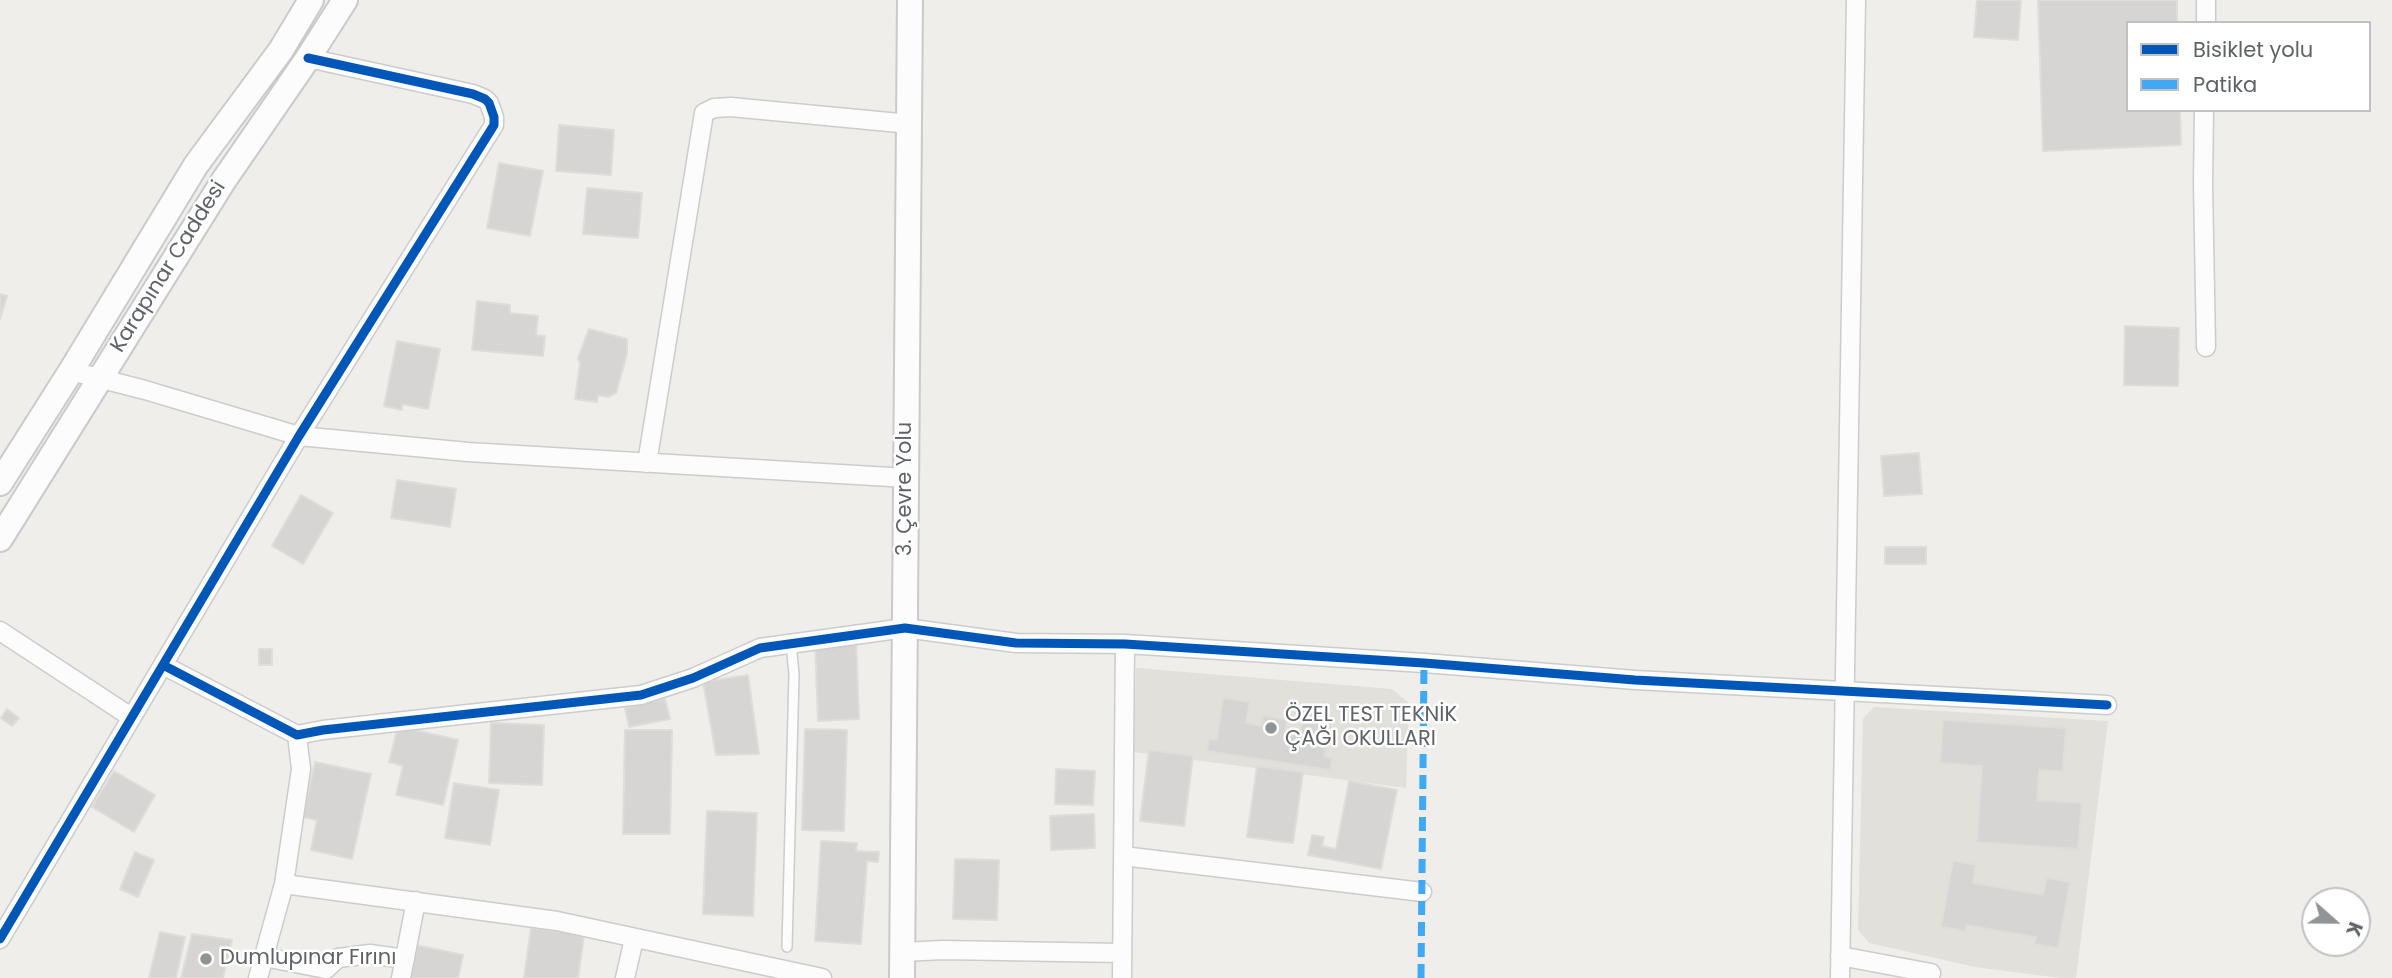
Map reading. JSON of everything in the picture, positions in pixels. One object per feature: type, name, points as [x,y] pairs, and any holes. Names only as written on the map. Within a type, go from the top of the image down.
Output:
[{"type":"main road","name":"Karapınar Caddesi","points":[[0,483],[196,165],[281,50],[312,0]]},
{"type":"main road","name":"Karapınar Caddesi","points":[[0,539],[224,180],[345,0]]},
{"type":"main road","name":"3. Çevre Yolu","points":[[902,978],[911,0]]},
{"type":"street","points":[[1840,978],[1856,0]]},
{"type":"street","points":[[2206,0],[2206,21]]},
{"type":"street","points":[[0,939],[299,436],[494,125],[489,103],[472,94],[308,58]]},
{"type":"street","points":[[647,463],[704,113],[714,108],[731,107],[909,124]]},
{"type":"street","points":[[2204,112],[2206,347]]},
{"type":"street","points":[[71,371],[299,436],[467,452],[906,478]]},
{"type":"street","points":[[163,664],[297,735],[641,695],[693,678],[760,648],[905,628],[1016,643],[1125,644],[1424,663],[1635,680],[2107,705]]},
{"type":"street","points":[[0,631],[131,717]]},
{"type":"street","points":[[1122,978],[1125,644]]},
{"type":"street","points":[[258,978],[284,884],[301,769],[297,735]]},
{"type":"street","points":[[1123,856],[1422,892]]},
{"type":"street","points":[[284,884],[557,921],[822,978]]},
{"type":"street","points":[[401,978],[416,901]]},
{"type":"street","points":[[625,978],[634,939]]},
{"type":"street","points":[[903,952],[943,950],[1122,953]]},
{"type":"street","points":[[264,957],[326,969],[338,958],[370,954],[405,960]]},
{"type":"street","points":[[1840,956],[1931,973]]},
{"type":"lane","points":[[787,947],[794,674],[791,643]]},
{"type":"shaded area","name":"ÖZEL TEST TEKNİK ÇAĞI OKULLARI","points":[[1136,668],[1392,689],[1409,703],[1406,788],[1134,752]]},
{"type":"shaded area","points":[[1874,707],[2108,721],[2076,978],[1975,967],[1869,943],[1858,930],[1863,719]]},
{"type":"building","points":[[1977,0],[2021,0],[2018,40],[1974,37]]},
{"type":"building","points":[[2038,0],[2177,0],[2177,21],[2126,21],[2126,112],[2180,112],[2181,145],[2043,151]]},
{"type":"building","points":[[559,125],[614,130],[611,175],[556,171]]},
{"type":"building","points":[[499,163],[543,171],[530,236],[487,228]]},
{"type":"building","points":[[587,188],[642,193],[638,238],[583,234]]},
{"type":"building","points":[[0,294],[7,296],[0,319]]},
{"type":"building","points":[[477,301],[510,305],[510,313],[538,316],[536,335],[545,336],[543,356],[472,350]]},
{"type":"building","points":[[2125,326],[2179,328],[2178,386],[2124,385]]},
{"type":"building","points":[[589,329],[627,339],[627,354],[616,393],[608,397],[598,395],[597,402],[575,399],[580,364],[578,358]]},
{"type":"building","points":[[397,341],[440,349],[428,409],[402,404],[402,410],[384,406]]},
{"type":"building","points":[[1919,453],[1922,494],[1884,496],[1881,456]]},
{"type":"building","points":[[397,480],[456,489],[450,527],[391,518]]},
{"type":"building","points":[[301,495],[333,513],[303,564],[272,546]]},
{"type":"building","points":[[1885,547],[1926,547],[1926,564],[1885,564]]},
{"type":"building","points":[[856,640],[859,719],[818,721],[815,642]]},
{"type":"building","points":[[259,649],[272,649],[272,665],[259,665]]},
{"type":"building","points":[[748,675],[759,754],[716,755],[703,682]]},
{"type":"building","points":[[1223,698],[1250,702],[1246,723],[1262,726],[1263,716],[1287,720],[1285,729],[1301,732],[1304,710],[1331,715],[1324,757],[1332,758],[1330,770],[1207,751],[1209,739],[1217,740]]},
{"type":"building","points":[[665,699],[670,719],[629,727],[625,708]]},
{"type":"building","points":[[7,709],[19,718],[12,726],[1,718]]},
{"type":"building","points":[[1943,720],[2066,728],[2063,771],[2039,770],[2037,800],[2082,803],[2078,849],[1977,842],[1982,766],[1940,763]]},
{"type":"building","points":[[491,723],[544,725],[542,785],[489,783]]},
{"type":"building","points":[[398,726],[458,740],[443,805],[396,795],[403,766],[389,762]]},
{"type":"building","points":[[805,729],[847,730],[844,831],[802,830]]},
{"type":"building","points":[[625,730],[672,730],[670,834],[623,834]]},
{"type":"building","points":[[1149,750],[1193,756],[1184,826],[1140,821]]},
{"type":"building","points":[[315,762],[371,774],[352,859],[311,850],[317,820],[303,817]]},
{"type":"building","points":[[1257,766],[1303,772],[1293,843],[1247,837]]},
{"type":"building","points":[[1056,769],[1095,771],[1093,805],[1055,804]]},
{"type":"building","points":[[114,771],[155,795],[134,832],[92,807]]},
{"type":"building","points":[[1349,781],[1397,790],[1381,869],[1308,855],[1312,835],[1324,837],[1322,846],[1336,849]]},
{"type":"building","points":[[454,783],[499,790],[490,845],[445,838]]},
{"type":"building","points":[[707,811],[757,813],[753,916],[703,914]]},
{"type":"building","points":[[1094,814],[1095,848],[1051,850],[1050,816]]},
{"type":"building","points":[[821,841],[857,843],[856,851],[879,852],[878,862],[867,861],[861,944],[815,941]]},
{"type":"building","points":[[135,852],[154,860],[138,897],[120,889]]},
{"type":"building","points":[[955,859],[999,860],[997,920],[953,919]]},
{"type":"building","points":[[1953,861],[1976,865],[1973,883],[2043,895],[2047,878],[2070,882],[2058,948],[2035,944],[2036,937],[1966,925],[1965,931],[1941,927]]},
{"type":"building","points":[[531,928],[584,935],[578,978],[524,978]]},
{"type":"building","points":[[160,932],[185,937],[176,978],[149,978]]},
{"type":"building","name":"Dumlupınar Fırını","points":[[192,934],[232,940],[223,978],[181,978]]},
{"type":"building","points":[[412,944],[463,955],[458,978],[405,978]]},
{"type":"marked path","points":[[1421,978],[1424,663]]},
{"type":"cycle path","points":[[0,939],[299,436],[494,125],[489,103],[473,94],[308,58]]},
{"type":"cycle path","points":[[163,665],[297,735],[641,695],[693,678],[760,648],[905,628],[1016,643],[1125,644],[1424,663],[1635,680],[2107,705]]},
{"type":"place","name":"ÖZEL TEST TEKNİK ÇAĞI OKULLARI","points":[[1271,728]]},
{"type":"place","name":"Dumlupınar Fırını","points":[[206,959]]}]
